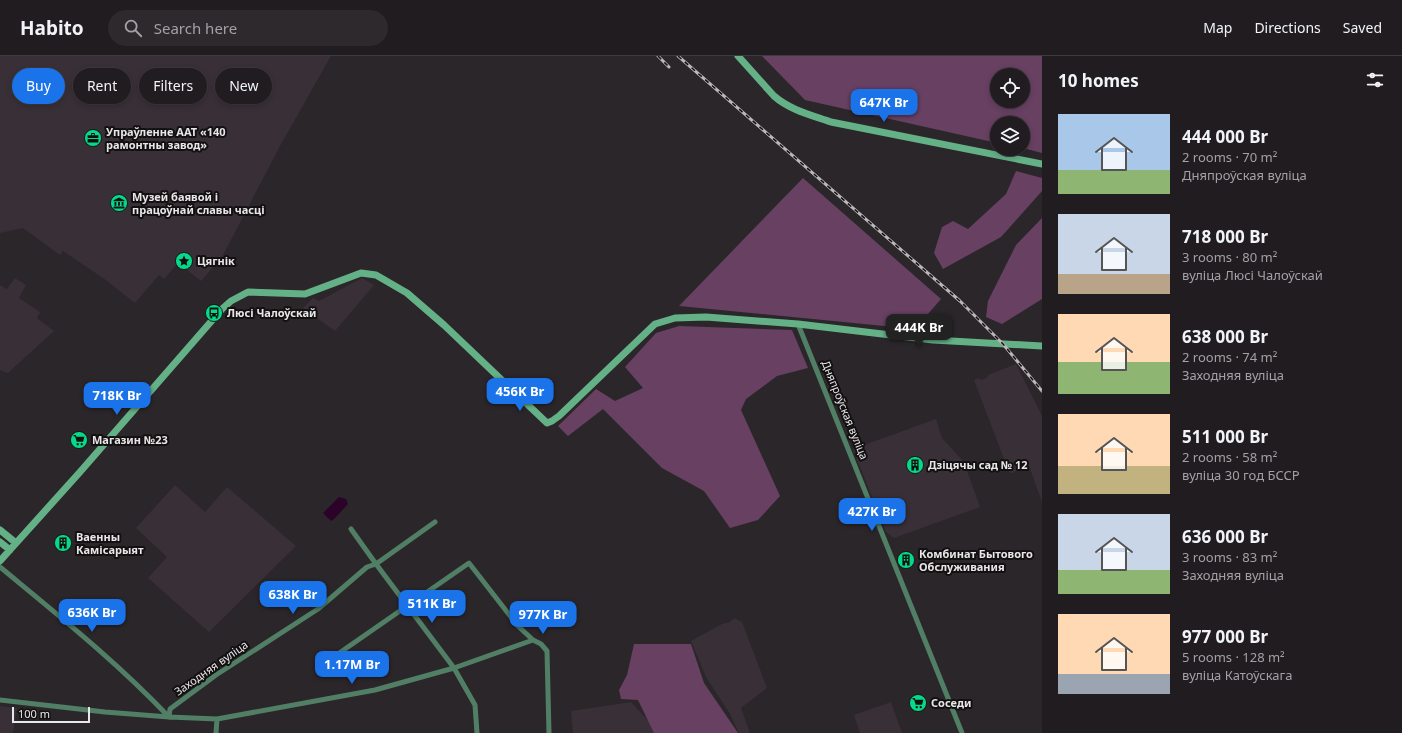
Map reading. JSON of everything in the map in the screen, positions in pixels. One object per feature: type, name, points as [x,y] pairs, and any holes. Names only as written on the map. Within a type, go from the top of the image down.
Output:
[{"type":"street","points":[[738,56],[780,102],[798,111],[832,122],[1042,164]]},
{"type":"street","points":[[0,561],[222,309],[232,300],[248,292],[305,294],[361,273],[376,275],[407,293],[444,324],[496,376],[547,423],[559,416],[655,324],[675,318],[706,317],[798,324],[933,340],[1042,346]]},
{"type":"street","name":"Дняпроўская вуліца","points":[[798,324],[962,733]]},
{"type":"street","name":"Заходняя вуліца","points":[[169,717],[170,709],[192,692],[318,609],[367,567],[376,564],[434,522]]},
{"type":"street","points":[[351,529],[454,668],[475,704],[477,733]]},
{"type":"street","points":[[0,530],[16,543]]},
{"type":"street","points":[[0,542],[10,550]]},
{"type":"street","points":[[322,665],[469,563],[518,626],[533,640],[541,644],[547,651],[549,733]]},
{"type":"street","points":[[0,567],[135,682],[169,717]]},
{"type":"street","points":[[0,700],[104,712],[217,719],[375,690],[454,668],[533,640]]},
{"type":"street","points":[[216,733],[217,719]]},
{"type":"shaded area","points":[[0,56],[331,56],[280,146],[222,257],[201,281],[178,263],[164,279],[159,275],[135,303],[103,278],[63,251],[60,255],[23,228],[0,233]]},
{"type":"shaded area","points":[[762,56],[1042,56],[1042,153],[1030,150],[1030,116],[990,116],[990,141],[805,100]]},
{"type":"shaded area","points":[[1016,171],[1042,178],[1042,191],[1001,237],[943,269],[934,253],[942,227],[953,221],[968,229],[1006,194]]},
{"type":"shaded area","points":[[803,178],[941,299],[915,329],[679,306]]},
{"type":"shaded area","points":[[1042,218],[1042,299],[1002,324],[986,317],[988,301],[1016,245]]},
{"type":"shaded area","points":[[15,278],[26,285],[19,298],[40,312],[37,318],[54,331],[8,373],[0,370],[0,285],[7,289]]},
{"type":"shaded area","points":[[362,278],[374,285],[335,331],[303,308],[313,298],[319,301]]},
{"type":"shaded area","points":[[679,326],[792,330],[808,368],[777,376],[746,399],[741,410],[780,496],[758,520],[730,528],[704,491],[662,468],[603,409],[568,436],[558,426],[596,389],[615,401],[643,388],[625,367],[656,333]]},
{"type":"shaded area","points":[[1016,364],[1042,416],[1042,502],[1029,466],[1012,473],[1009,472],[974,380],[979,378],[980,380],[987,378],[988,375]]},
{"type":"shaded area","points":[[936,419],[942,438],[964,462],[980,507],[894,538],[886,532],[853,449]]},
{"type":"shaded area","points":[[175,485],[205,512],[227,487],[296,546],[209,632],[148,578],[167,557],[136,528]]},
{"type":"shaded area","points":[[339,497],[346,499],[348,504],[331,521],[323,513]]},
{"type":"shaded area","points":[[734,618],[742,622],[767,688],[741,708],[750,733],[739,733],[730,714],[706,677],[691,641],[722,624],[730,622]]},
{"type":"shaded area","points":[[634,644],[691,644],[704,683],[738,733],[654,733],[638,700],[621,699],[619,690],[627,675]]},
{"type":"shaded area","points":[[631,702],[658,731],[666,733],[573,733],[571,711]]},
{"type":"shaded area","points":[[891,702],[902,733],[860,733],[854,715]]},
{"type":"shaded area","points":[[0,706],[17,708],[13,733],[0,733]]},
{"type":"railway","points":[[658,56],[669,67]]},
{"type":"railway","points":[[678,56],[960,301],[1003,344],[1042,391]]},
{"type":"place","name":"Упраўленне ААТ «140 рамонтны завод»","points":[[93,138]]},
{"type":"place","name":"Музей баявой і працоўнай славы часці","points":[[119,203]]},
{"type":"place","name":"Цягнік","points":[[184,261]]},
{"type":"place","name":"Люсі Чалоўскай","points":[[214,313]]},
{"type":"place","name":"Магазин №23","points":[[79,440]]},
{"type":"place","name":"Дзіцячы сад № 12","points":[[915,465]]},
{"type":"place","name":"Ваенны Камісарыят","points":[[63,543]]},
{"type":"place","name":"Комбинат Бытового Обслуживания","points":[[906,560]]},
{"type":"place","name":"Соседи","points":[[918,703]]}]
